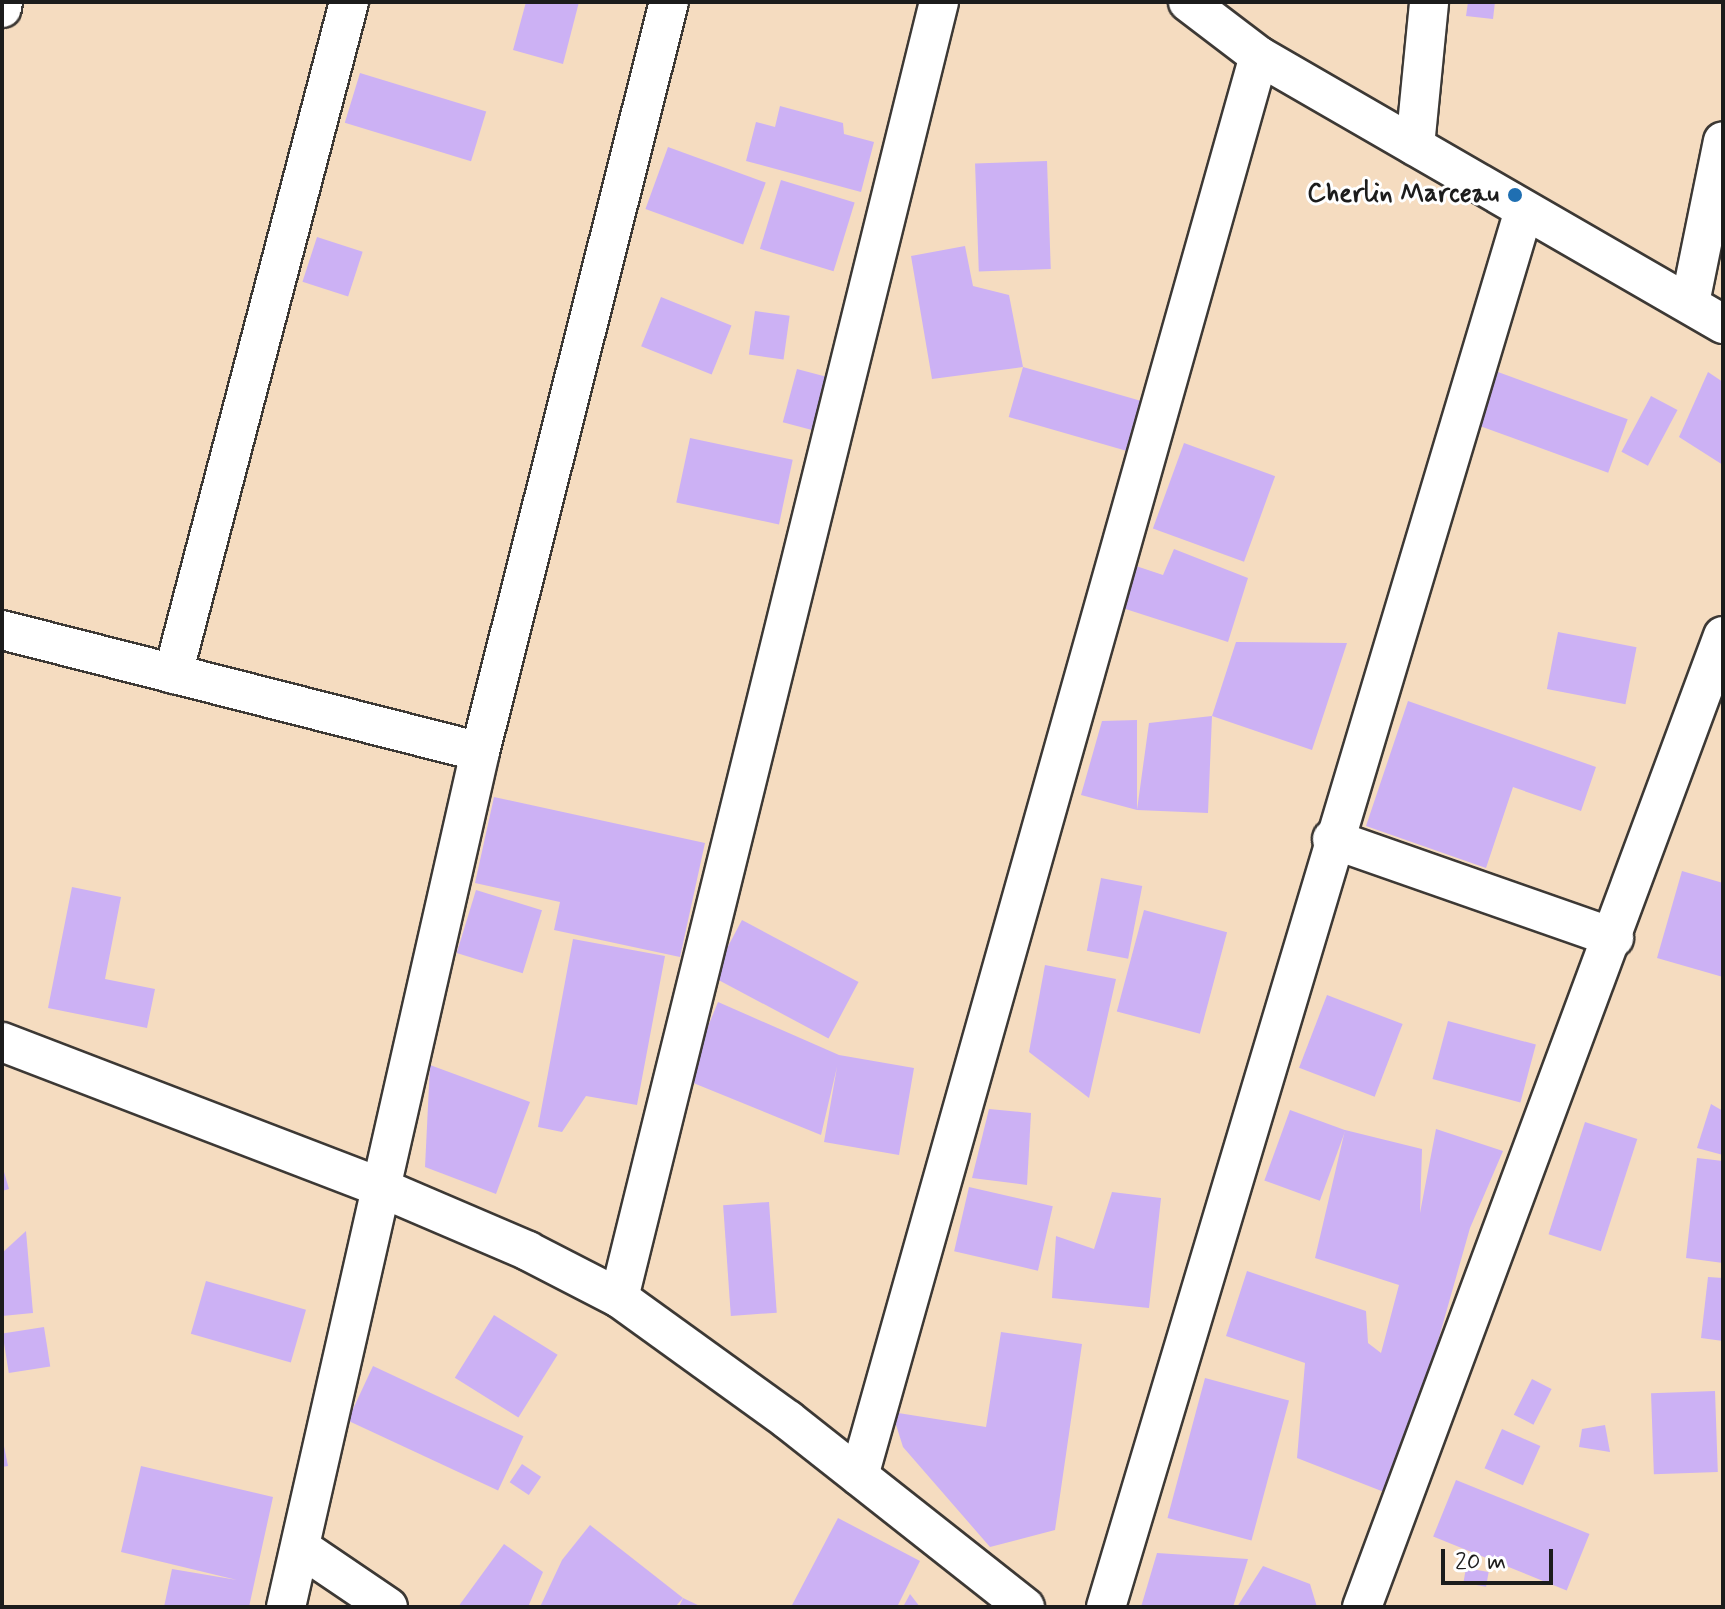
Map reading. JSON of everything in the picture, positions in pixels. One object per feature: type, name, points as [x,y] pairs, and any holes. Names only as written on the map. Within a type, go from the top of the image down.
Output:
[{"type":"street","points":[[2,8],[3,2]]},
{"type":"street","points":[[173,674],[349,2]]},
{"type":"street","points":[[286,1607],[480,752],[669,2]]},
{"type":"street","points":[[619,1298],[939,2]]},
{"type":"street","points":[[1188,2],[1259,56],[1723,324]]},
{"type":"street","points":[[1415,146],[1429,2]]},
{"type":"street","points":[[859,1476],[1259,56]]},
{"type":"street","points":[[1690,303],[1723,141]]},
{"type":"street","points":[[1106,1607],[1332,839],[1524,210]]},
{"type":"street","points":[[2,630],[480,752]]},
{"type":"street","points":[[1362,1607],[1614,938],[1723,636]]},
{"type":"street","points":[[1332,839],[1614,938]]},
{"type":"street","points":[[2,1042],[379,1187],[528,1251],[619,1298],[859,1476],[1025,1607]]},
{"type":"street","points":[[301,1548],[388,1607]]},
{"type":"building","points":[[526,2],[579,2],[563,64],[513,50]]},
{"type":"building","points":[[1468,2],[1495,2],[1493,19],[1466,16]]},
{"type":"building","points":[[360,73],[486,112],[471,161],[345,123]]},
{"type":"building","points":[[780,106],[843,123],[844,134],[874,142],[861,192],[746,161],[756,122],[775,127]]},
{"type":"building","points":[[668,147],[766,183],[743,245],[645,209]]},
{"type":"building","points":[[1047,161],[1051,269],[979,271],[975,164]]},
{"type":"building","points":[[781,180],[855,203],[834,271],[760,249]]},
{"type":"building","points":[[317,237],[363,252],[348,297],[302,282]]},
{"type":"building","points":[[965,246],[973,286],[1009,295],[1023,367],[932,379],[911,256]]},
{"type":"building","points":[[661,297],[731,325],[712,375],[641,346]]},
{"type":"building","points":[[755,311],[790,316],[784,359],[749,355]]},
{"type":"building","points":[[1023,367],[1142,401],[1128,451],[1009,417]]},
{"type":"building","points":[[797,369],[838,380],[823,433],[783,422]]},
{"type":"building","points":[[1498,372],[1628,419],[1608,473],[1479,426]]},
{"type":"building","points":[[1708,372],[1723,382],[1723,465],[1679,437]]},
{"type":"building","points":[[1651,396],[1677,410],[1648,466],[1621,452]]},
{"type":"building","points":[[690,438],[793,460],[779,524],[676,503]]},
{"type":"building","points":[[1184,443],[1275,476],[1244,562],[1153,529]]},
{"type":"building","points":[[1174,549],[1248,578],[1228,642],[1110,604],[1136,566],[1163,575]]},
{"type":"building","points":[[1558,632],[1637,647],[1625,704],[1547,689]]},
{"type":"building","points":[[1236,642],[1347,643],[1312,750],[1212,716]]},
{"type":"building","points":[[1408,701],[1596,767],[1581,811],[1513,787],[1486,868],[1366,826]]},
{"type":"building","points":[[1212,716],[1208,813],[1137,810],[1149,723]]},
{"type":"building","points":[[1137,720],[1137,810],[1081,795],[1102,721]]},
{"type":"building","points":[[494,797],[705,843],[680,957],[554,930],[560,902],[475,883]]},
{"type":"building","points":[[1682,871],[1723,883],[1723,977],[1657,958]]},
{"type":"building","points":[[1101,878],[1142,886],[1128,959],[1087,951]]},
{"type":"building","points":[[72,887],[121,897],[105,979],[155,989],[147,1028],[48,1008]]},
{"type":"building","points":[[476,890],[542,910],[523,973],[457,953]]},
{"type":"building","points":[[1144,910],[1227,932],[1200,1034],[1117,1011]]},
{"type":"building","points":[[742,920],[859,982],[829,1038],[712,977]]},
{"type":"building","points":[[573,939],[665,956],[637,1105],[586,1096],[562,1132],[538,1127]]},
{"type":"building","points":[[1045,965],[1116,979],[1089,1098],[1029,1052]]},
{"type":"building","points":[[1327,995],[1403,1024],[1375,1097],[1299,1068]]},
{"type":"building","points":[[718,1002],[839,1055],[914,1068],[899,1155],[824,1142],[837,1067],[821,1135],[686,1080]]},
{"type":"building","points":[[1448,1021],[1536,1045],[1520,1103],[1432,1079]]},
{"type":"building","points":[[430,1065],[530,1102],[496,1194],[425,1167]]},
{"type":"building","points":[[1711,1104],[1723,1111],[1723,1155],[1697,1148]]},
{"type":"building","points":[[989,1109],[1031,1113],[1027,1185],[972,1178]]},
{"type":"building","points":[[1290,1110],[1345,1130],[1320,1201],[1264,1180]]},
{"type":"building","points":[[1585,1122],[1637,1139],[1601,1251],[1549,1234]]},
{"type":"building","points":[[1436,1129],[1503,1151],[1470,1228],[1425,1387],[1384,1492],[1297,1458],[1305,1363],[1226,1336],[1247,1271],[1366,1311],[1368,1343],[1381,1353],[1399,1285],[1315,1258],[1345,1130],[1422,1149],[1420,1213]]},
{"type":"building","points":[[1697,1158],[1723,1161],[1723,1263],[1686,1258]]},
{"type":"building","points":[[2,1165],[9,1189],[2,1191]]},
{"type":"building","points":[[969,1187],[1053,1206],[1038,1271],[954,1251]]},
{"type":"building","points":[[1112,1192],[1161,1198],[1149,1308],[1052,1298],[1056,1236],[1094,1249]]},
{"type":"building","points":[[769,1202],[777,1313],[731,1316],[723,1205]]},
{"type":"building","points":[[26,1231],[33,1313],[2,1316],[2,1253]]},
{"type":"building","points":[[1708,1277],[1723,1278],[1723,1341],[1701,1338]]},
{"type":"building","points":[[206,1281],[306,1310],[291,1363],[191,1334]]},
{"type":"building","points":[[494,1315],[558,1355],[518,1417],[455,1378]]},
{"type":"building","points":[[44,1327],[50,1367],[9,1373],[3,1334]]},
{"type":"building","points":[[1001,1332],[1082,1344],[1055,1530],[990,1547],[903,1447],[892,1412],[986,1427]]},
{"type":"building","points":[[373,1366],[523,1436],[498,1491],[348,1420]]},
{"type":"building","points":[[1205,1378],[1289,1401],[1252,1541],[1167,1518]]},
{"type":"building","points":[[1532,1379],[1552,1389],[1533,1425],[1514,1415]]},
{"type":"building","points":[[1715,1391],[1718,1472],[1654,1474],[1651,1393]]},
{"type":"building","points":[[1605,1425],[1610,1452],[1579,1447],[1582,1429]]},
{"type":"building","points":[[1502,1429],[1540,1446],[1523,1485],[1485,1468]]},
{"type":"building","points":[[2,1436],[8,1466],[2,1467]]},
{"type":"building","points":[[522,1464],[541,1477],[529,1495],[510,1482]]},
{"type":"building","points":[[141,1466],[273,1497],[249,1607],[164,1607],[172,1569],[237,1580],[121,1552]]},
{"type":"building","points":[[1456,1480],[1590,1534],[1567,1591],[1433,1537]]},
{"type":"building","points":[[838,1518],[920,1561],[897,1607],[791,1607]]},
{"type":"building","points":[[590,1525],[683,1598],[675,1607],[540,1607],[562,1560]]},
{"type":"building","points":[[504,1544],[543,1572],[528,1607],[458,1607]]},
{"type":"building","points":[[1157,1553],[1248,1559],[1233,1607],[1141,1607]]},
{"type":"building","points":[[1263,1566],[1310,1584],[1317,1607],[1237,1607]]},
{"type":"building","points":[[1466,1568],[1489,1572],[1486,1587],[1463,1583]]},
{"type":"building","points":[[910,1594],[920,1607],[903,1607]]},
{"type":"building","points":[[683,1598],[702,1607],[679,1607]]},
{"type":"place","name":"Cherlin Marceau","points":[[1515,195]]}]
